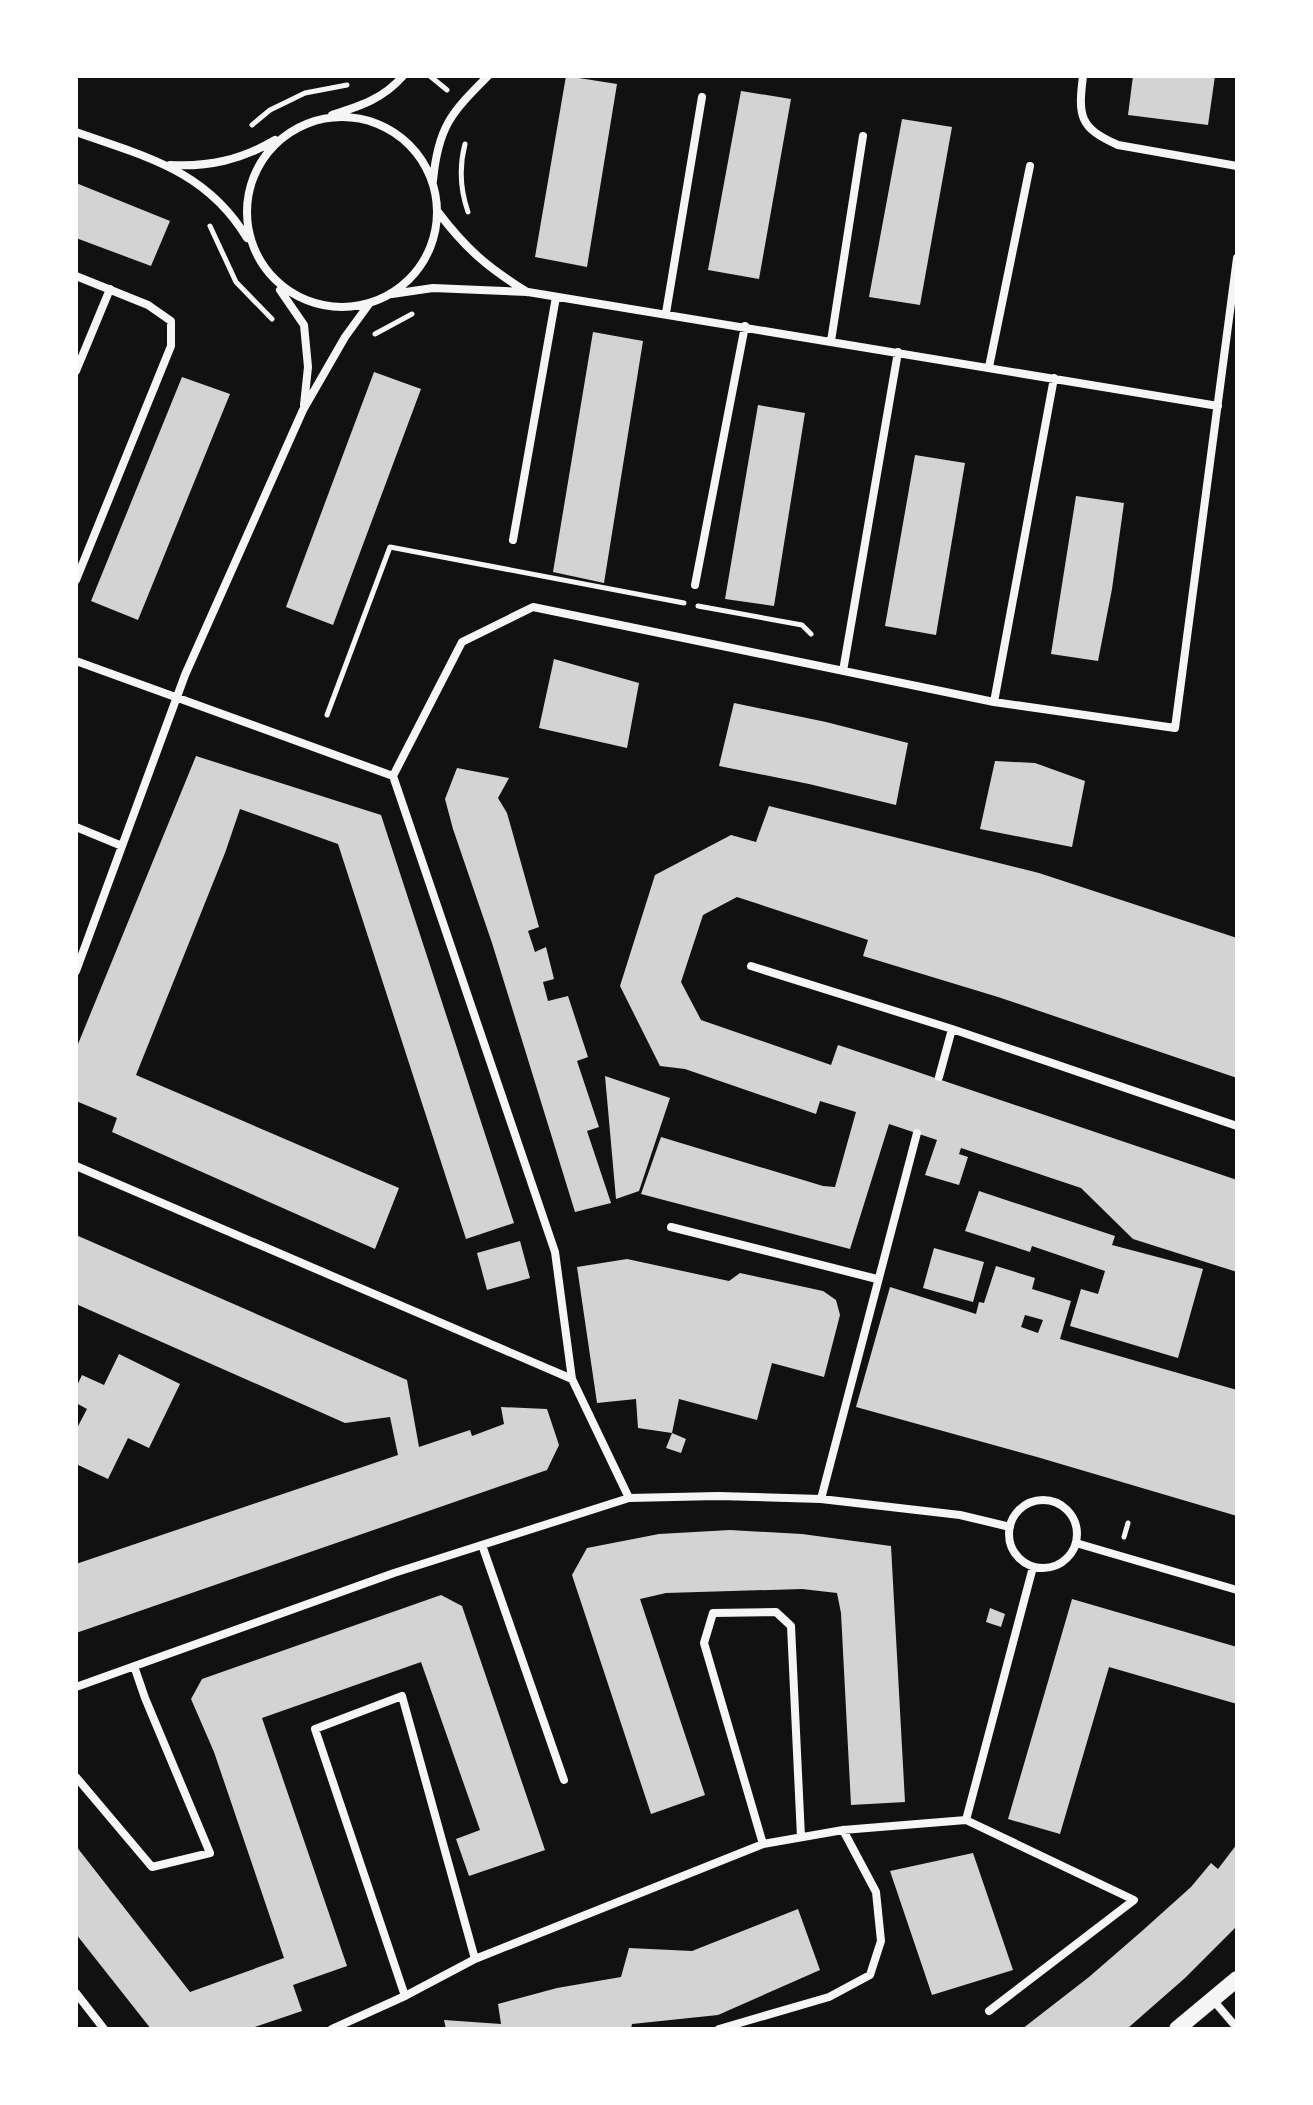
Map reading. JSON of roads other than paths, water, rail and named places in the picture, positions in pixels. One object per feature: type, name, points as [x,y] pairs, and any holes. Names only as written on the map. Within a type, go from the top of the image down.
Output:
[{"type":"main road","points":[[1177,2029],[1237,1979]]},
{"type":"street","points":[[169,165],[197,166],[249,155],[320,118],[368,104],[385,94],[403,76]]},
{"type":"street","points":[[392,294],[416,272],[432,244],[438,212],[433,182],[442,131],[462,102],[488,76]]},
{"type":"street","points":[[1083,76],[1079,105],[1082,119],[1101,138],[1118,145],[1237,166]]},
{"type":"street","points":[[666,313],[702,97]]},
{"type":"street","points":[[320,118],[355,117],[388,128],[416,150],[433,182]]},
{"type":"street","points":[[76,132],[169,165],[206,190],[233,215],[266,273],[304,325],[307,377],[303,410]]},
{"type":"street","points":[[251,246],[245,214],[250,182],[265,154],[289,132]]},
{"type":"street","points":[[831,341],[863,136]]},
{"type":"street","points":[[989,367],[1030,166]]},
{"type":"street","points":[[438,212],[480,260],[528,292]]},
{"type":"street","points":[[629,1498],[572,1379],[555,1252],[393,776],[462,642],[533,607],[994,702],[1175,728],[1237,258]]},
{"type":"street","points":[[266,273],[287,292],[313,304],[341,308],[369,304],[392,294],[433,288],[528,292],[1218,406]]},
{"type":"street","points":[[76,276],[148,305],[171,321],[171,346],[76,580]]},
{"type":"street","points":[[76,371],[110,289]]},
{"type":"street","points":[[513,540],[556,297]]},
{"type":"street","points":[[76,971],[176,698],[303,410],[345,337],[369,304]]},
{"type":"street","points":[[695,585],[745,326]]},
{"type":"street","points":[[843,671],[898,352]]},
{"type":"street","points":[[994,702],[1054,378]]},
{"type":"street","points":[[76,661],[393,776]]},
{"type":"street","points":[[76,827],[122,846]]},
{"type":"street","points":[[751,966],[952,1029],[1237,1126]]},
{"type":"street","points":[[939,1077],[952,1029]]},
{"type":"street","points":[[821,1499],[917,1133]]},
{"type":"street","points":[[76,1166],[572,1379]]},
{"type":"street","points":[[671,1227],[877,1279]]},
{"type":"street","points":[[76,1687],[394,1573],[629,1498],[718,1496],[821,1499],[960,1515],[1010,1527]]},
{"type":"street","points":[[1034,1501],[1052,1501],[1072,1517],[1076,1525],[1076,1543],[1070,1555],[1059,1564],[1046,1568],[1033,1567],[1022,1561],[1014,1551],[1010,1527],[1018,1511],[1026,1505],[1034,1501]]},
{"type":"street","points":[[1076,1543],[1237,1590]]},
{"type":"street","points":[[482,1545],[564,1780]]},
{"type":"street","points":[[966,1820],[1033,1567]]},
{"type":"street","points":[[763,1844],[704,1643],[713,1613],[776,1612],[791,1626],[801,1837]]},
{"type":"street","points":[[76,1777],[152,1867],[210,1853],[134,1666]]},
{"type":"street","points":[[405,1996],[315,1729],[402,1696],[475,1959]]},
{"type":"street","points":[[332,2029],[405,1996],[475,1959],[763,1844],[843,1830],[966,1820],[1134,1900],[989,2011]]},
{"type":"street","points":[[719,2029],[829,1997],[870,1975],[881,1941],[876,1892],[843,1830]]},
{"type":"street","points":[[76,1993],[104,2029]]},
{"type":"street","points":[[1213,2000],[1237,2028]]}]
